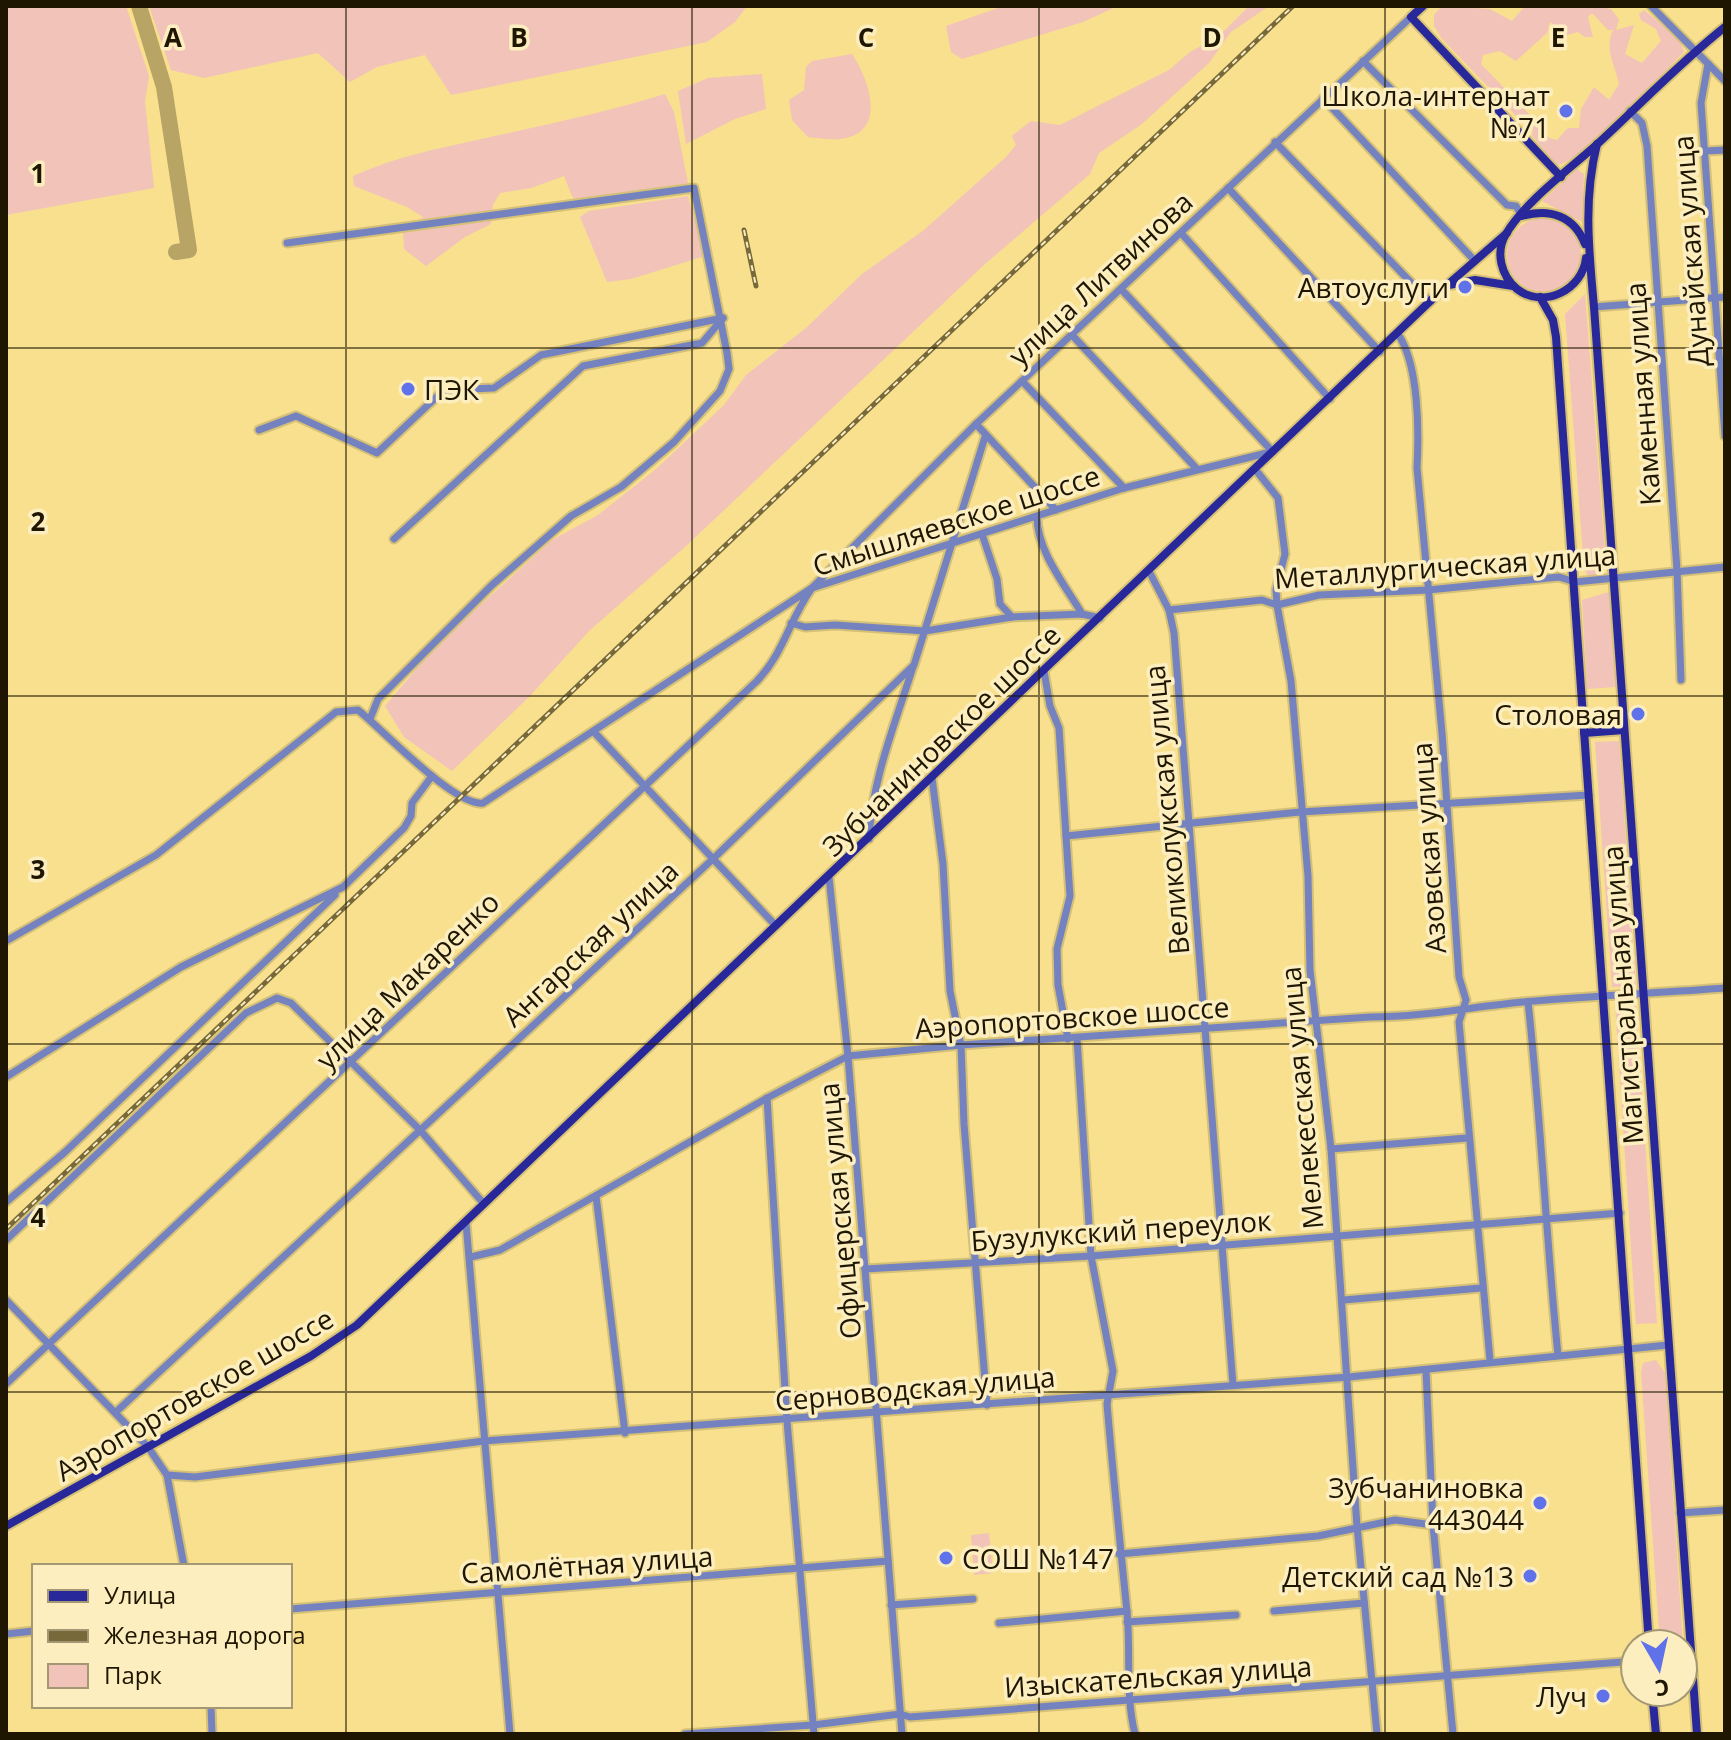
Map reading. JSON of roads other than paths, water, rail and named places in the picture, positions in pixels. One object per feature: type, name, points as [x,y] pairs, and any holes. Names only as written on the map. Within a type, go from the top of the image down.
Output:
[{"type":"main road","name":"улица Литвинова","points":[[1411,17],[1423,6]]},
{"type":"main road","points":[[1411,17],[1561,177]]},
{"type":"main road","points":[[1597,144],[1590,178],[1582,274],[1569,289],[1540,297],[1522,293],[1513,286],[1502,267],[1507,233],[1630,111],[1695,50],[1725,27]]},
{"type":"main road","points":[[1522,216],[1545,212],[1566,218],[1581,234],[1586,254]]},
{"type":"main road","name":"Зубчаниновское шоссе","points":[[466,1223],[1445,287],[1507,233]]},
{"type":"main road","name":"Магистральная улица","points":[[1586,254],[1594,307],[1689,1628]]},
{"type":"main road","points":[[1445,287],[1475,280],[1513,286]]},
{"type":"main road","name":"Магистральная улица","points":[[1540,297],[1553,320],[1556,337],[1648,1628]]},
{"type":"main road","points":[[1584,733],[1624,730]]},
{"type":"main road","name":"Аэропортовское шоссе","points":[[6,1526],[338,1339],[466,1223]]},
{"type":"main road","points":[[1654,1708],[1656,1734]]},
{"type":"main road","name":"Магистральная улица","points":[[1695,1708],[1697,1734]]},
{"type":"street","points":[[1651,6],[1725,81]]},
{"type":"street","name":"улица Литвинова","points":[[812,588],[976,424],[1411,17]]},
{"type":"street","points":[[1363,61],[1507,205],[1516,206],[1522,216]]},
{"type":"street","name":"Дунайская улица","points":[[1708,64],[1701,103],[1725,436]]},
{"type":"street","points":[[1323,98],[1474,260]]},
{"type":"street","name":"Каменная улица","points":[[1630,111],[1642,123],[1647,146],[1677,570],[1681,680]]},
{"type":"street","points":[[1275,142],[1430,302]]},
{"type":"street","points":[[1705,151],[1725,150]]},
{"type":"street","points":[[6,941],[156,855],[336,712],[358,710],[370,719],[378,699],[492,585],[571,516],[621,487],[674,442],[720,391],[729,369],[723,318],[694,188],[287,243]]},
{"type":"street","points":[[1228,188],[1380,352]]},
{"type":"street","points":[[1181,233],[1330,399]]},
{"type":"street","points":[[1121,289],[1273,452]]},
{"type":"street","points":[[1594,307],[1725,297]]},
{"type":"street","points":[[259,430],[296,416],[377,453],[444,390],[494,388],[541,355],[723,318]]},
{"type":"street","points":[[394,539],[583,366],[702,343],[723,318]]},
{"type":"street","name":"Азовская улица","points":[[1398,334],[1407,348],[1417,414],[1417,468],[1459,977],[1466,1000],[1459,1022],[1467,1138],[1490,1360]]},
{"type":"street","points":[[1072,335],[1196,468]]},
{"type":"street","points":[[1022,381],[1124,488]]},
{"type":"street","points":[[976,424],[1056,510]]},
{"type":"street","name":"Ангарская улица","points":[[117,1411],[715,857],[914,665],[985,437]]},
{"type":"street","name":"Смышляевское шоссе","points":[[370,719],[432,776],[467,800],[483,803],[595,733],[812,588],[1124,488],[1196,468],[1273,452]]},
{"type":"street","name":"Мелекесская улица","points":[[1255,469],[1278,498],[1285,554],[1276,590],[1277,605],[1291,681],[1300,812],[1307,863],[1310,970],[1331,1149],[1336,1236],[1344,1300],[1357,1526],[1377,1734]]},
{"type":"street","points":[[1037,517],[1037,531],[1046,552],[1082,614]]},
{"type":"street","points":[[982,534],[997,579],[1000,604],[1012,617]]},
{"type":"street","name":"Металлургическая улица","points":[[1169,610],[1262,600],[1277,605],[1319,595],[1428,590],[1559,577],[1575,582],[1725,567]]},
{"type":"street","name":"Великолукская улица","points":[[1149,571],[1169,610],[1175,646],[1233,1385]]},
{"type":"street","name":"улица Макаренко","points":[[6,1384],[351,1065],[645,783],[757,681],[782,650],[791,623],[812,588]]},
{"type":"street","points":[[791,623],[805,627],[925,631],[1012,617],[1082,614],[1100,618]]},
{"type":"street","points":[[869,839],[870,810],[883,757],[914,665]]},
{"type":"street","points":[[1044,671],[1050,706],[1059,728],[1070,896],[1057,949],[1058,985],[1072,1039],[1091,1256],[1113,1371],[1107,1404],[1119,1554],[1127,1611],[1128,1708],[1135,1734]]},
{"type":"street","points":[[595,733],[715,857],[776,926]]},
{"type":"street","points":[[6,1202],[65,1152],[404,828],[411,816],[412,803],[432,776]]},
{"type":"street","points":[[932,778],[946,893],[950,991],[961,1045],[964,1124],[987,1405]]},
{"type":"street","points":[[1066,836],[1300,812],[1589,795]]},
{"type":"street","name":"Офицерская улица","points":[[829,877],[848,1056],[902,1734]]},
{"type":"street","points":[[6,1077],[181,967],[343,887]]},
{"type":"street","name":"Аэропортовское шоссе","points":[[471,1257],[500,1250],[767,1098],[848,1056],[961,1045],[1421,1017],[1462,1008],[1725,988]]},
{"type":"street","points":[[6,1240],[246,1013],[277,998],[291,1003],[420,1130],[484,1204]]},
{"type":"street","points":[[1528,1002],[1541,1112],[1544,1219],[1558,1355]]},
{"type":"street","points":[[767,1098],[787,1421],[813,1729]]},
{"type":"street","points":[[1331,1149],[1467,1138]]},
{"type":"street","points":[[596,1196],[625,1433]]},
{"type":"street","name":"Бузулукский переулок","points":[[865,1269],[1091,1256],[1620,1213]]},
{"type":"street","points":[[466,1223],[510,1734]]},
{"type":"street","points":[[1344,1300],[1481,1288]]},
{"type":"street","points":[[6,1300],[117,1411],[167,1475],[184,1564]]},
{"type":"street","name":"Серноводская улица","points":[[167,1475],[195,1477],[484,1441],[625,1433],[1110,1393],[1349,1377],[1490,1360],[1668,1345]]},
{"type":"street","points":[[1426,1370],[1433,1525],[1453,1734]]},
{"type":"street","points":[[1680,1513],[1725,1510]]},
{"type":"street","points":[[1119,1554],[1318,1536],[1395,1520],[1433,1525]]},
{"type":"street","name":"Самолётная улица","points":[[292,1609],[888,1561]]},
{"type":"street","points":[[891,1605],[973,1599]]},
{"type":"street","points":[[1274,1611],[1364,1603]]},
{"type":"street","points":[[999,1623],[1127,1611]]},
{"type":"street","points":[[1127,1622],[1236,1615]]},
{"type":"street","points":[[6,1634],[32,1631]]},
{"type":"street","name":"Изыскательская улица","points":[[685,1734],[813,1729],[900,1714],[910,1717],[1129,1698],[1449,1678],[1619,1662]]},
{"type":"street","points":[[211,1708],[212,1734]]},
{"type":"railway","points":[[6,1229],[1293,6]]},
{"type":"railway","points":[[744,230],[756,286]]},
{"type":"place","name":"Школа-интернат №71","points":[[1566,111]]},
{"type":"place","name":"Автоуслуги","points":[[1465,287]]},
{"type":"place","name":"ПЭК","points":[[408,389]]},
{"type":"place","name":"Столовая","points":[[1638,714]]},
{"type":"place","name":"Зубчаниновка 443044","points":[[1540,1503]]},
{"type":"place","name":"СОШ №147","points":[[946,1558]]},
{"type":"place","name":"Детский сад №13","points":[[1530,1576]]},
{"type":"place","name":"Луч","points":[[1603,1696]]}]
